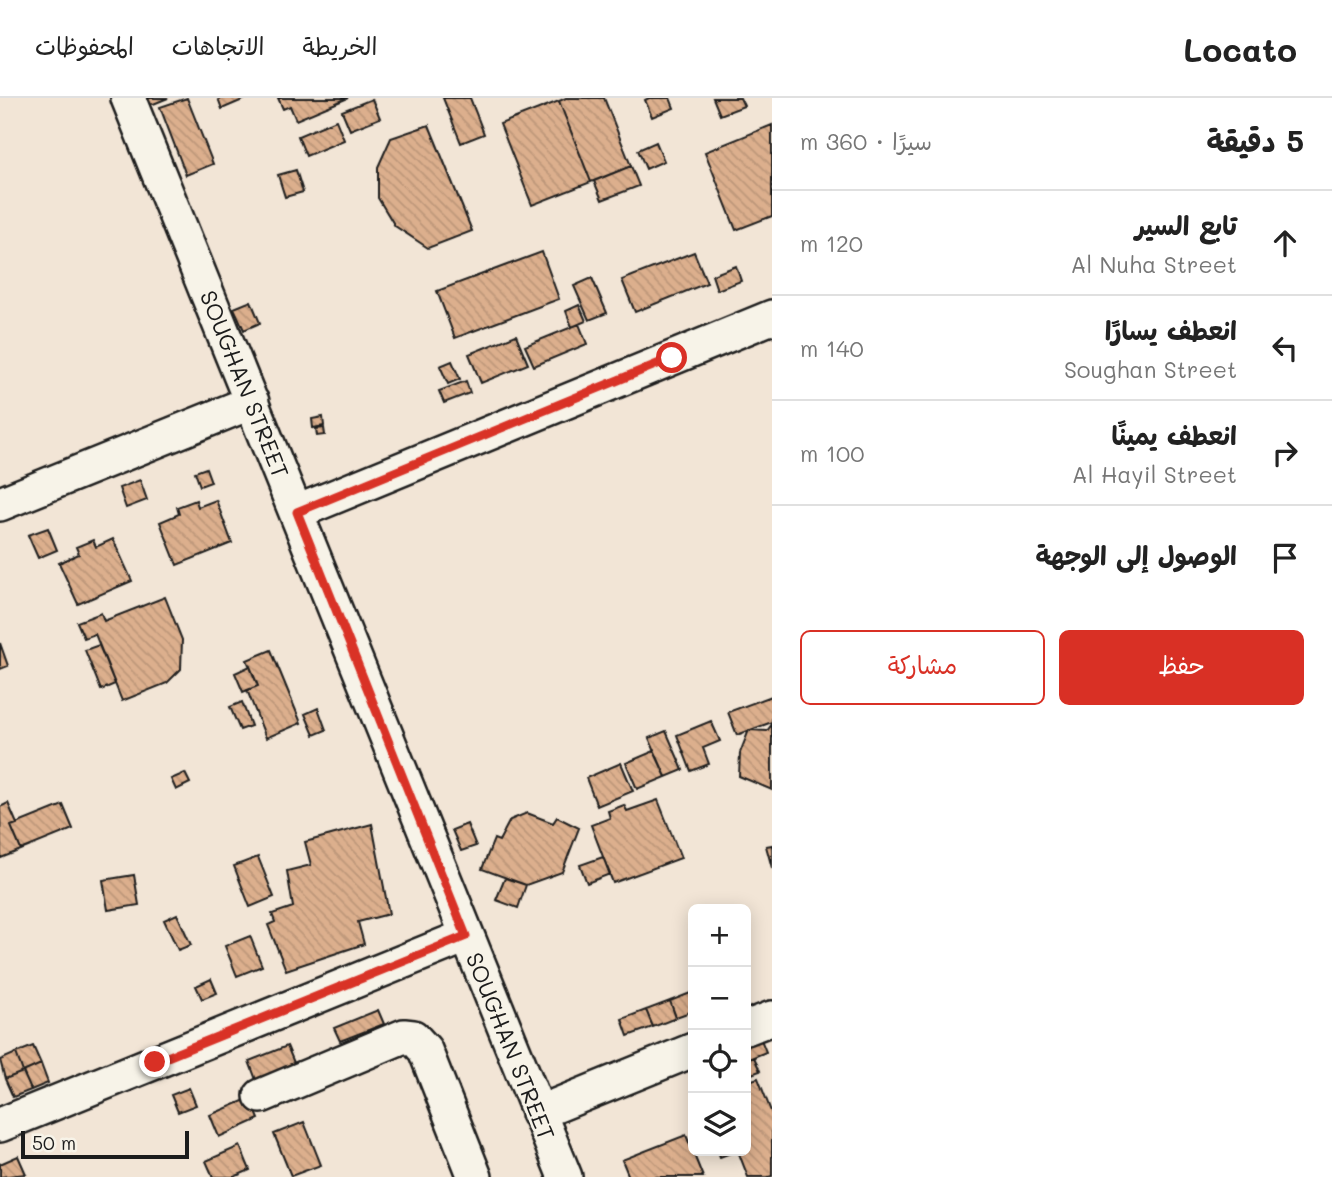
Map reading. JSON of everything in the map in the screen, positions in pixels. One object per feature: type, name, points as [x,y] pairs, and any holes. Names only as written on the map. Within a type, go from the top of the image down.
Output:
[{"type":"street","name":"SOUGHAN STREET","points":[[128,98],[565,1177]]},
{"type":"street","points":[[297,512],[772,317]]},
{"type":"street","points":[[0,504],[252,402]]},
{"type":"street","points":[[0,1125],[466,936]]},
{"type":"street","points":[[751,1026],[772,1018]]},
{"type":"street","points":[[261,1096],[404,1036],[413,1037],[425,1049],[475,1177]]},
{"type":"street","points":[[538,1113],[688,1052]]},
{"type":"building","points":[[148,98],[168,98],[151,105]]},
{"type":"building","points":[[187,98],[213,164],[186,175],[160,107]]},
{"type":"building","points":[[218,98],[245,98],[245,99],[222,109]]},
{"type":"building","points":[[278,98],[348,98],[296,120],[290,106],[283,109]]},
{"type":"building","points":[[443,98],[470,98],[484,134],[461,143]]},
{"type":"building","points":[[566,98],[604,98],[631,166],[591,182],[559,101]]},
{"type":"building","points":[[670,98],[674,108],[652,117],[645,100]]},
{"type":"building","points":[[713,98],[740,98],[744,106],[720,115]]},
{"type":"building","points":[[372,99],[380,118],[350,130],[342,111]]},
{"type":"building","points":[[559,101],[591,182],[532,205],[500,124]]},
{"type":"building","points":[[336,120],[344,140],[306,156],[298,136]]},
{"type":"building","points":[[429,125],[472,231],[428,248],[395,226],[378,198],[378,167],[391,138]]},
{"type":"building","points":[[772,125],[772,216],[736,230],[705,152]]},
{"type":"building","points":[[656,142],[664,161],[646,169],[638,150]]},
{"type":"building","points":[[631,166],[639,186],[602,200],[594,181]]},
{"type":"building","points":[[296,170],[303,192],[285,197],[278,175]]},
{"type":"building","points":[[542,252],[559,299],[455,338],[437,291]]},
{"type":"building","points":[[694,252],[707,283],[635,312],[622,280]]},
{"type":"building","points":[[736,266],[741,281],[717,290],[712,275]]},
{"type":"building","points":[[592,278],[607,313],[589,320],[574,286]]},
{"type":"building","points":[[251,301],[260,323],[244,330],[234,308]]},
{"type":"building","points":[[579,305],[586,321],[572,327],[566,311]]},
{"type":"building","points":[[579,324],[587,344],[534,366],[525,346]]},
{"type":"building","points":[[516,335],[528,364],[481,383],[469,354]]},
{"type":"building","points":[[452,361],[460,379],[448,384],[440,366]]},
{"type":"building","points":[[466,381],[470,393],[444,403],[439,391]]},
{"type":"building","points":[[323,417],[324,426],[313,428],[312,419]]},
{"type":"building","points":[[324,428],[325,435],[317,436],[316,429]]},
{"type":"building","points":[[206,468],[211,482],[200,486],[195,472]]},
{"type":"building","points":[[140,480],[147,500],[126,508],[119,488]]},
{"type":"building","points":[[196,500],[198,507],[216,500],[232,543],[177,565],[160,522],[179,514],[177,507]]},
{"type":"building","points":[[48,528],[57,550],[38,558],[28,535]]},
{"type":"building","points":[[113,539],[132,581],[78,604],[59,563],[79,554],[76,547],[93,540],[96,547]]},
{"type":"building","points":[[165,597],[182,640],[181,669],[167,683],[122,701],[95,634],[84,638],[77,622],[101,613],[104,621]]},
{"type":"building","points":[[0,643],[8,666],[0,669]]},
{"type":"building","points":[[99,645],[115,684],[101,690],[85,650]]},
{"type":"building","points":[[271,650],[301,723],[266,738],[247,690],[258,686],[247,660]]},
{"type":"building","points":[[250,666],[258,686],[243,692],[235,673]]},
{"type":"building","points":[[772,696],[772,722],[737,735],[728,712]]},
{"type":"building","points":[[242,702],[251,726],[240,730],[230,707]]},
{"type":"building","points":[[318,708],[326,730],[314,735],[305,714]]},
{"type":"building","points":[[711,721],[720,741],[703,748],[709,764],[691,771],[677,735]]},
{"type":"building","points":[[772,724],[772,790],[739,776],[740,753],[749,730],[767,731]]},
{"type":"building","points":[[666,731],[683,770],[666,777],[649,738]]},
{"type":"building","points":[[654,751],[666,777],[637,789],[626,763]]},
{"type":"building","points":[[621,763],[633,791],[597,806],[586,778]]},
{"type":"building","points":[[185,773],[190,783],[176,790],[171,779]]},
{"type":"building","points":[[658,800],[681,858],[613,883],[591,825],[610,818],[608,811],[624,805],[627,811]]},
{"type":"building","points":[[8,803],[17,824],[11,826],[21,850],[1,858],[0,807]]},
{"type":"building","points":[[63,805],[73,829],[21,850],[11,826]]},
{"type":"building","points":[[527,813],[553,823],[557,817],[579,828],[562,872],[526,885],[482,869],[494,839],[499,841],[510,820]]},
{"type":"building","points":[[372,824],[389,914],[358,922],[364,944],[286,970],[268,925],[275,922],[272,914],[293,907],[287,871],[311,865],[305,842]]},
{"type":"building","points":[[467,824],[476,846],[461,851],[452,830]]},
{"type":"building","points":[[772,845],[772,868],[766,846]]},
{"type":"building","points":[[258,857],[274,897],[250,907],[234,866]]},
{"type":"building","points":[[603,857],[610,874],[587,883],[580,865]]},
{"type":"building","points":[[134,875],[139,905],[108,910],[103,880]]},
{"type":"building","points":[[505,878],[526,885],[518,908],[496,900]]},
{"type":"building","points":[[177,914],[191,945],[178,950],[164,920]]},
{"type":"building","points":[[250,936],[262,966],[237,976],[225,946]]},
{"type":"building","points":[[211,979],[217,993],[202,999],[196,986]]},
{"type":"building","points":[[688,994],[688,1013],[676,1017],[670,1001]]},
{"type":"building","points":[[670,1001],[676,1018],[653,1027],[646,1010]]},
{"type":"building","points":[[378,1010],[384,1024],[340,1041],[334,1028]]},
{"type":"building","points":[[646,1010],[653,1027],[628,1036],[622,1019]]},
{"type":"building","points":[[760,1037],[766,1052],[751,1058],[751,1040]]},
{"type":"building","points":[[33,1046],[41,1064],[23,1072],[16,1053]]},
{"type":"building","points":[[287,1046],[297,1070],[258,1085],[249,1061]]},
{"type":"building","points":[[16,1053],[23,1072],[5,1079],[0,1060]]},
{"type":"building","points":[[754,1057],[760,1071],[751,1074],[751,1058]]},
{"type":"building","points":[[41,1064],[48,1083],[31,1090],[23,1072]]},
{"type":"building","points":[[23,1072],[31,1090],[13,1097],[5,1079]]},
{"type":"building","points":[[758,1078],[772,1114],[772,1176],[768,1177],[748,1177],[740,1156],[751,1156],[751,1080]]},
{"type":"building","points":[[189,1088],[196,1105],[178,1112],[171,1095]]},
{"type":"building","points":[[250,1098],[259,1119],[219,1137],[210,1115]]},
{"type":"building","points":[[304,1122],[321,1165],[291,1176],[274,1134]]},
{"type":"building","points":[[686,1135],[688,1156],[694,1156],[703,1177],[629,1177],[622,1160]]},
{"type":"building","points":[[240,1146],[250,1170],[234,1177],[213,1177],[206,1161]]},
{"type":"building","points":[[18,1156],[26,1174],[0,1177],[0,1164]]},
{"type":"route","points":[[155,1062],[466,936],[297,512],[672,358]]}]
